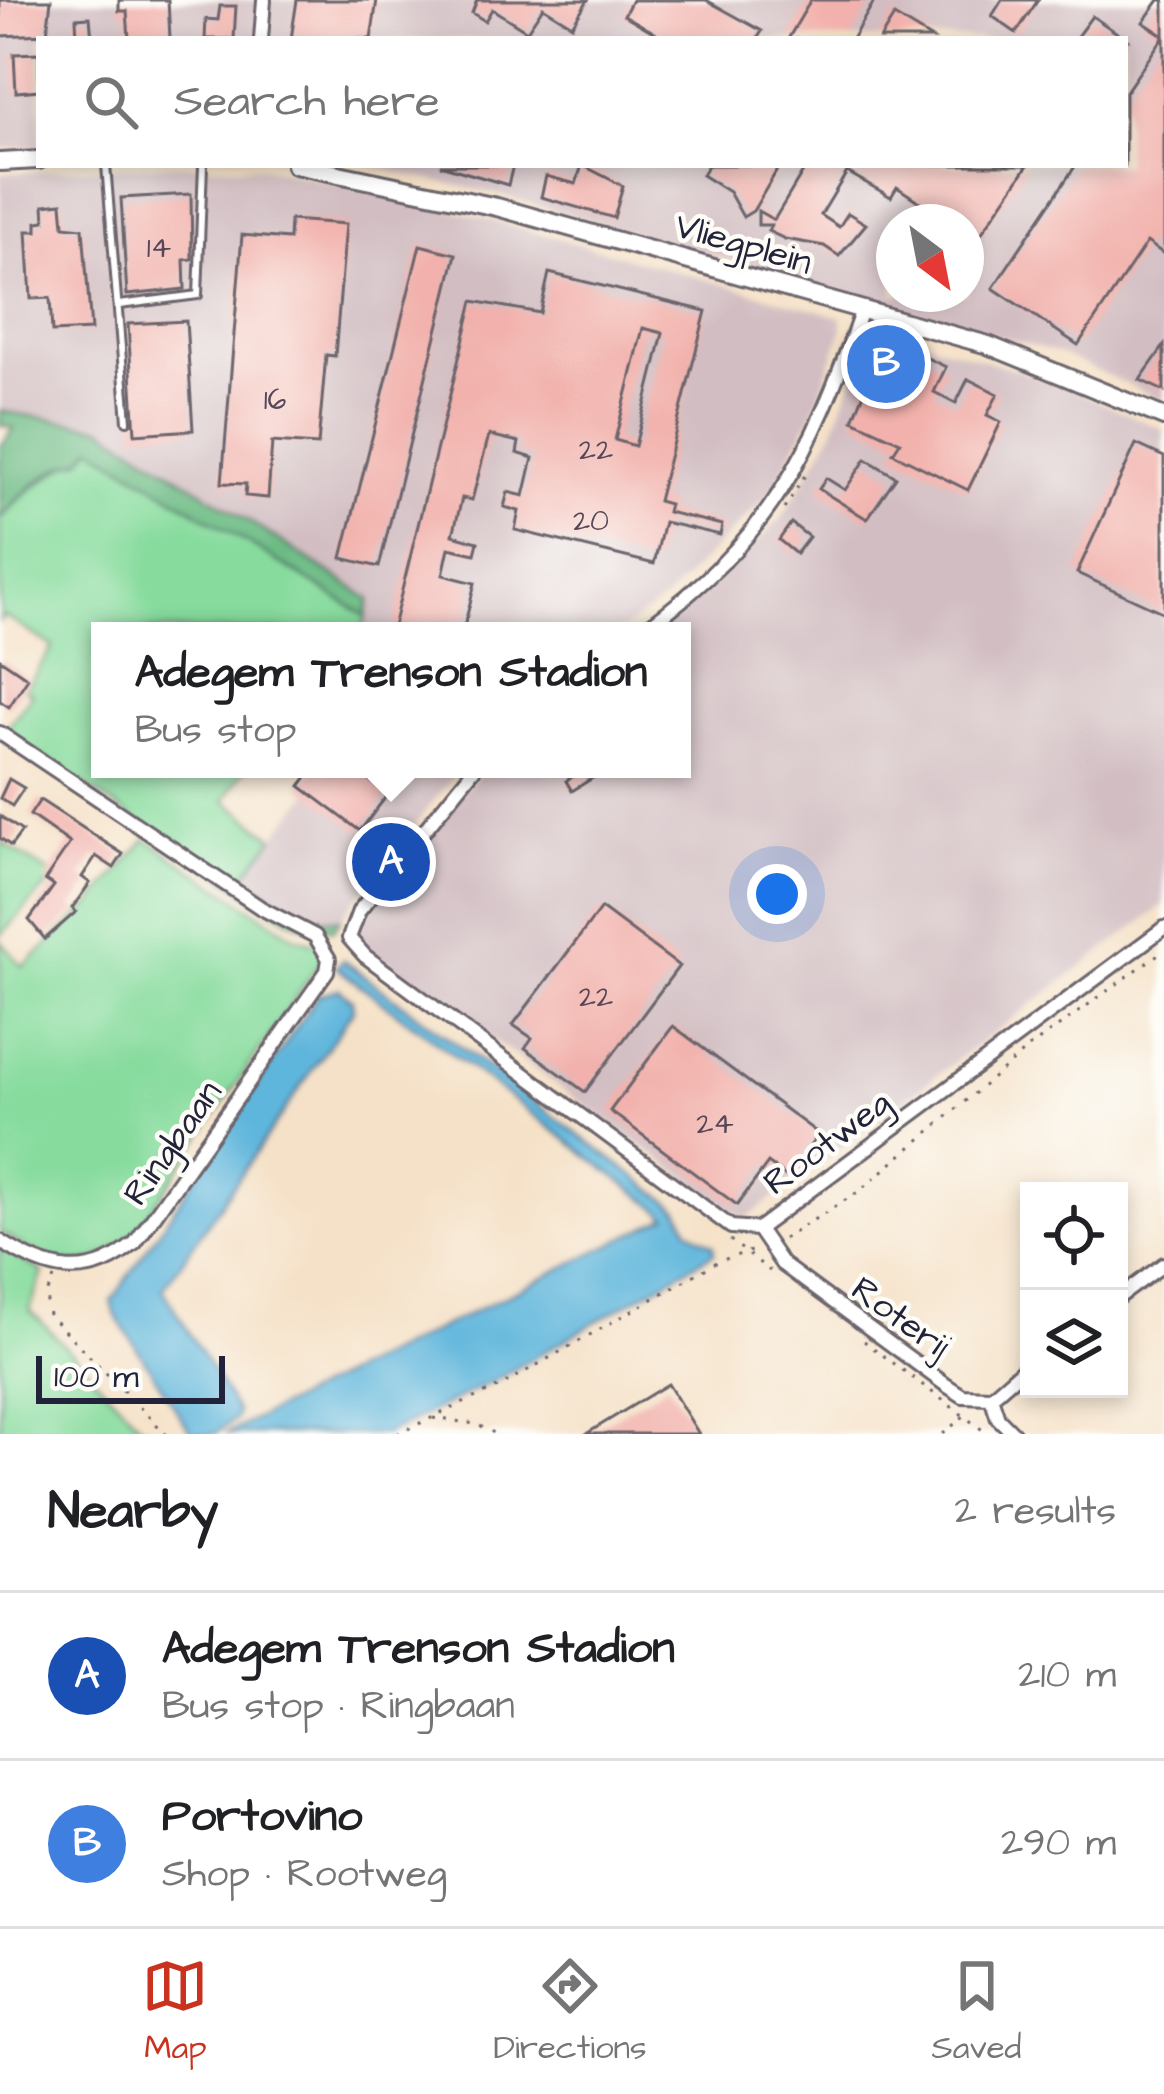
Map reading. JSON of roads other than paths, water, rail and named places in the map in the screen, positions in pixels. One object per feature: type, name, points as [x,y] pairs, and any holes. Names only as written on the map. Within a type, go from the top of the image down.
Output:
[{"type":"street","points":[[262,36],[264,0]]},
{"type":"street","points":[[0,162],[36,160]]},
{"type":"street","name":"Vliegplein","points":[[309,168],[497,207],[862,310],[1026,358],[1164,417]]},
{"type":"street","points":[[654,622],[775,506],[823,421],[862,310]]},
{"type":"street","name":"Ringbaan","points":[[0,734],[326,946],[327,970],[148,1229],[112,1260],[57,1271],[0,1241]]},
{"type":"street","name":"Rootweg","points":[[466,778],[359,911],[350,938],[365,956],[731,1227],[758,1229],[1164,928]]},
{"type":"street","name":"Roterij","points":[[758,1229],[782,1264],[946,1385],[963,1396],[992,1397]]},
{"type":"street","points":[[1128,1290],[1164,1264]]},
{"type":"street","points":[[1014,1434],[998,1418],[992,1397],[1020,1372]]},
{"type":"lane","points":[[106,168],[127,421]]},
{"type":"lane","points":[[118,305],[198,296],[203,168]]},
{"type":"water","points":[[343,960],[679,1209],[689,1230],[713,1245],[714,1253],[494,1381],[386,1434],[225,1434],[668,1216],[336,967]]},
{"type":"water","points":[[339,989],[352,1000],[353,1010],[163,1289],[237,1412],[236,1419],[215,1434],[192,1434],[115,1314],[112,1301],[318,995]]},
{"type":"place","name":"Portovino","points":[[886,364]]},
{"type":"place","name":"Adegem Trenson Stadion","points":[[391,862]]}]
